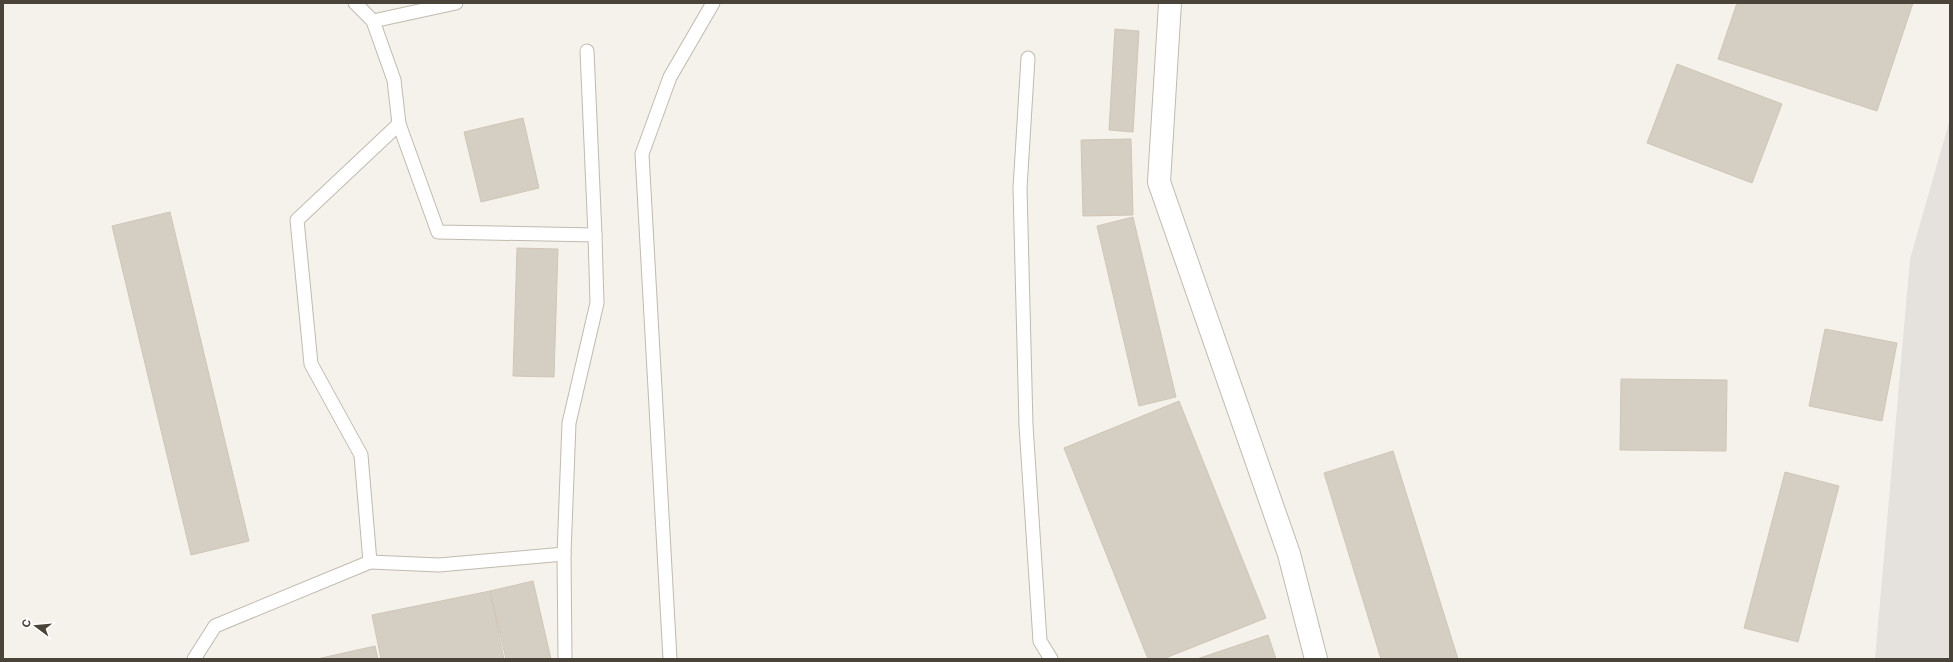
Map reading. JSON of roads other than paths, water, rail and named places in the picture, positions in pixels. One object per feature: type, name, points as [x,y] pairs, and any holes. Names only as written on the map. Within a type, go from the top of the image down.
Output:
[{"type":"street","points":[[1170,3],[1159,182],[1289,554],[1316,659]]},
{"type":"lane","points":[[355,3],[373,21],[394,80],[399,124],[438,232],[595,235]]},
{"type":"lane","points":[[373,21],[456,3]]},
{"type":"lane","points":[[670,659],[642,154],[670,76],[713,3]]},
{"type":"lane","points":[[564,659],[564,554],[569,423],[597,302],[587,51]]},
{"type":"lane","points":[[1028,58],[1020,188],[1026,424],[1040,641],[1051,659]]},
{"type":"lane","points":[[370,562],[361,455],[311,364],[297,220],[399,124]]},
{"type":"lane","points":[[194,659],[215,626],[370,562],[439,565],[564,554]]}]
